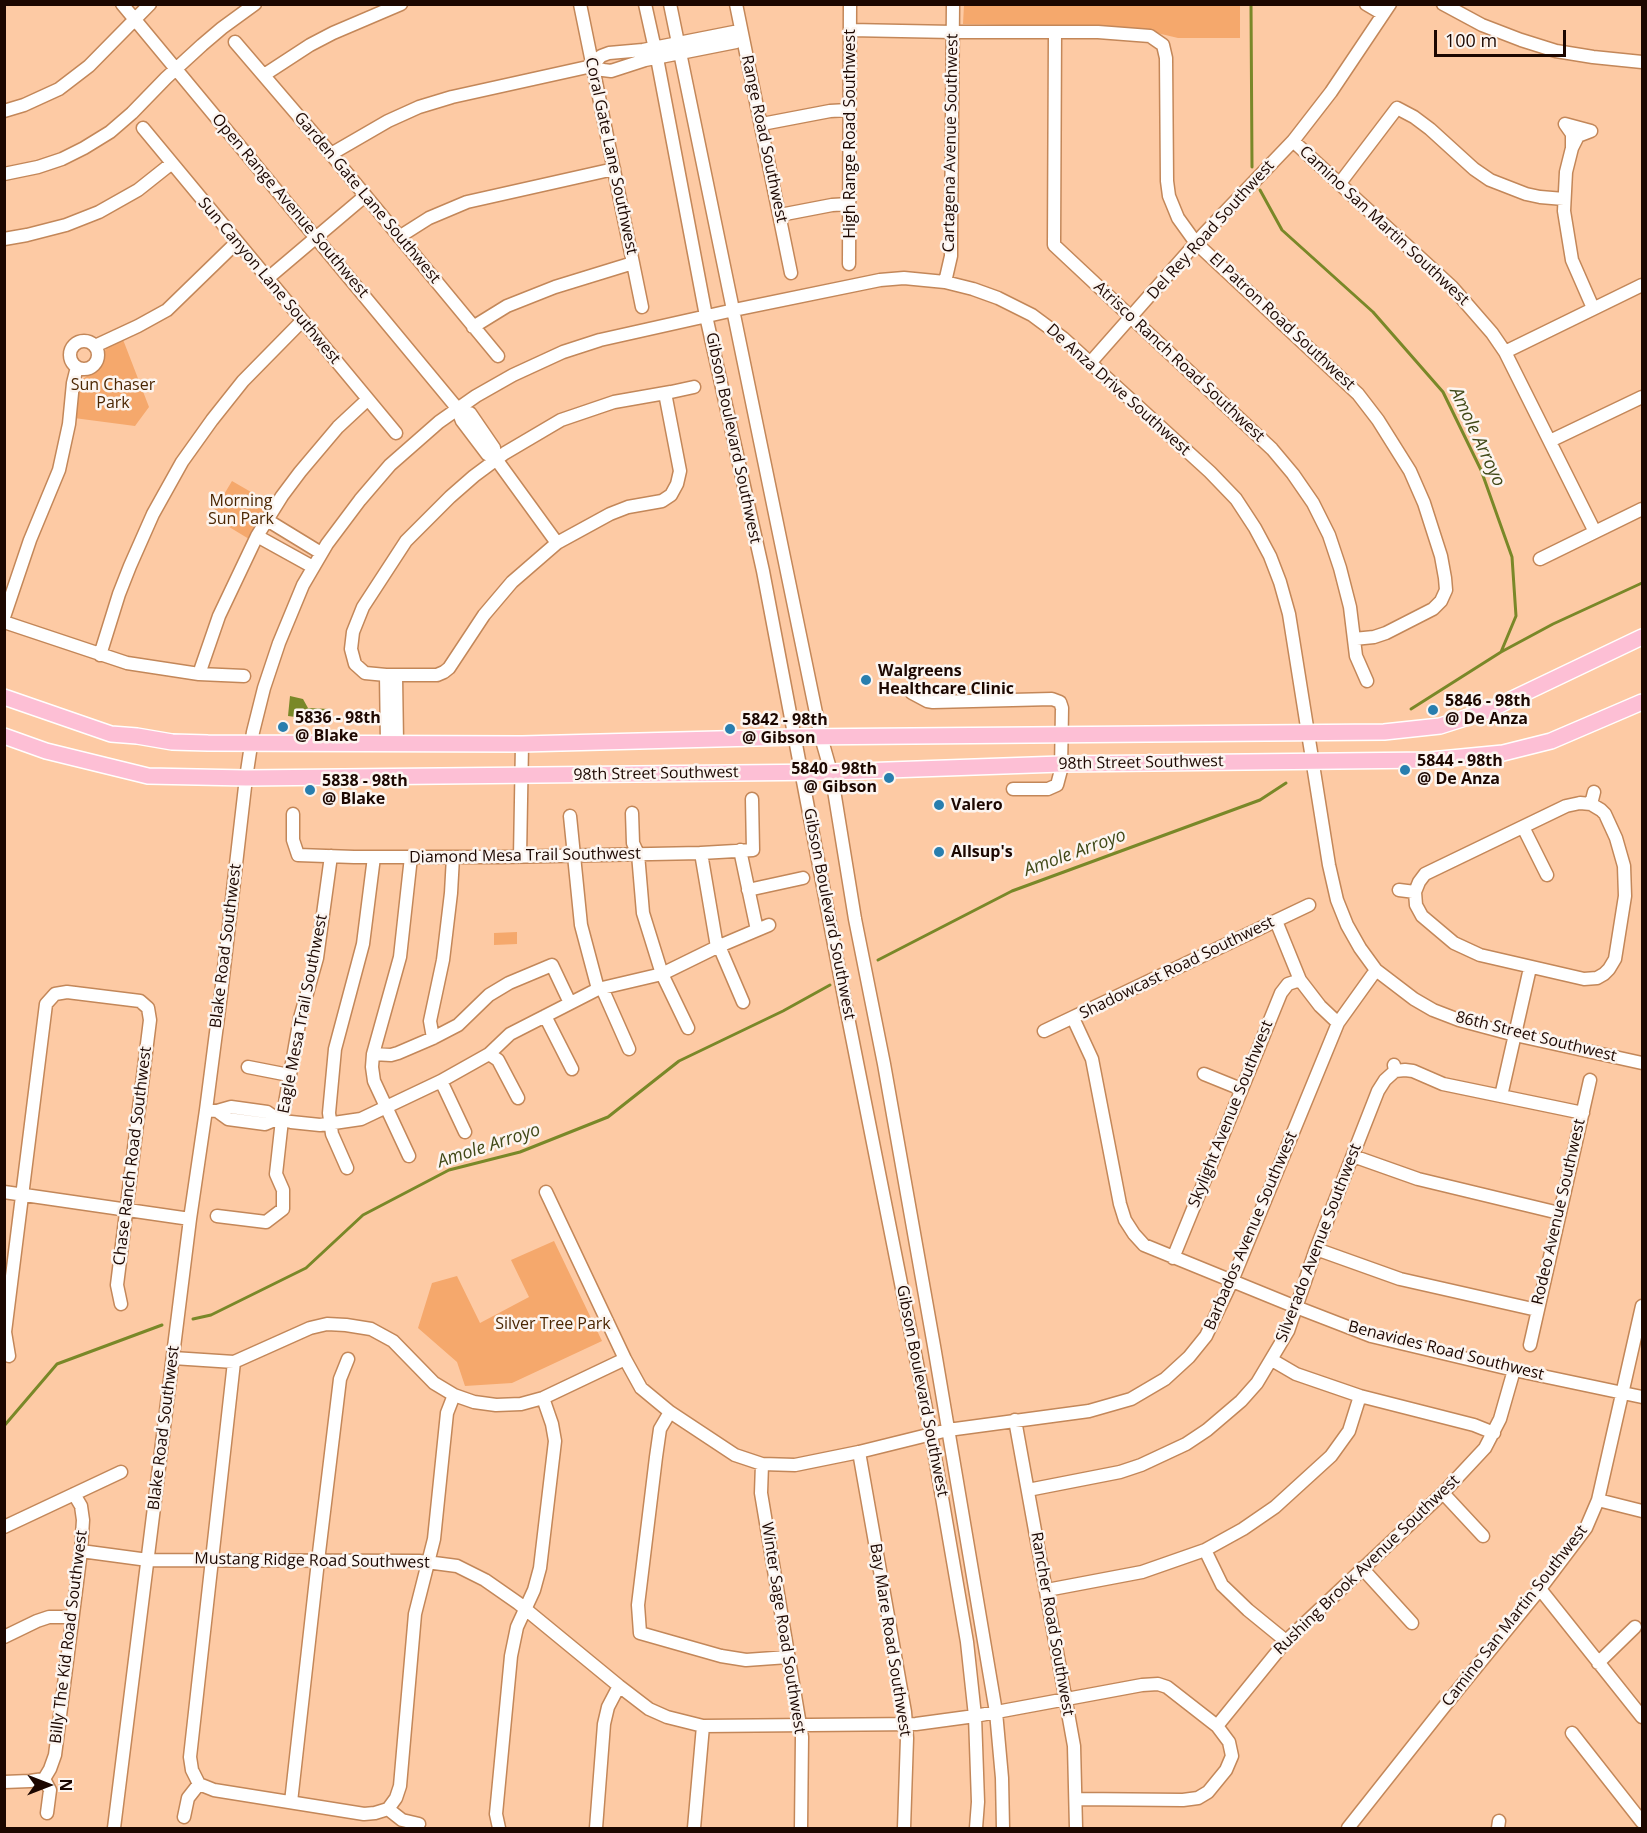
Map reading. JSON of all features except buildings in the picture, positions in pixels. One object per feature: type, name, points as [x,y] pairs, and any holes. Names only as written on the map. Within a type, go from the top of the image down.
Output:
[{"type":"main road","name":"98th Street Southwest","points":[[4,697],[111,734],[172,742],[522,744],[795,736],[1384,732],[1448,723],[1508,702],[1641,642]]},
{"type":"main road","name":"98th Street Southwest","points":[[4,736],[46,751],[148,776],[246,778],[831,772],[1061,764],[1430,760],[1503,753],[1551,741],[1642,702]]},
{"type":"street","name":"Open Range Avenue Southwest","points":[[122,4],[457,408],[462,421],[476,431],[487,454],[496,459],[557,543]]},
{"type":"street","points":[[4,111],[24,105],[59,89],[89,66],[150,4]]},
{"type":"street","points":[[4,174],[62,159],[110,132],[222,28],[255,4]]},
{"type":"street","points":[[264,75],[333,33],[401,4]]},
{"type":"street","name":"Coral Gate Lane Southwest","points":[[579,4],[642,307]]},
{"type":"street","name":"Gibson Boulevard Southwest","points":[[645,4],[706,316],[763,571],[931,1434],[967,1642],[975,1716],[978,1802],[976,1828]]},
{"type":"street","name":"Gibson Boulevard Southwest","points":[[670,4],[821,736],[831,772],[996,1712],[1002,1778],[1002,1828]]},
{"type":"street","name":"Range Road Southwest","points":[[736,4],[791,273]]},
{"type":"street","name":"High Range Road Southwest","points":[[849,264],[850,4]]},
{"type":"street","name":"Cartagena Avenue Southwest","points":[[945,282],[951,256],[953,4]]},
{"type":"street","points":[[1366,4],[1386,9]]},
{"type":"street","points":[[1443,4],[1482,25],[1556,51],[1642,62]]},
{"type":"street","name":"Del Rey Road Southwest","points":[[1090,363],[1196,243],[1293,141],[1331,92],[1386,9]]},
{"type":"street","points":[[850,30],[1055,33]]},
{"type":"street","name":"El Patron Road Southwest","points":[[1055,33],[1137,34],[1150,36],[1163,45],[1166,58],[1169,196],[1178,218],[1196,243],[1358,394],[1378,420],[1410,471],[1424,503],[1441,556],[1446,590],[1441,601],[1433,609],[1386,633],[1354,639]]},
{"type":"street","name":"Atrisco Ranch Road Southwest","points":[[1055,33],[1054,245],[1272,449],[1293,474],[1313,503],[1329,535],[1348,597],[1356,656],[1367,681]]},
{"type":"street","points":[[332,154],[387,121],[419,107],[470,92],[592,66],[611,70],[656,53],[679,48],[736,42],[742,34]]},
{"type":"street","name":"Garden Gate Lane Southwest","points":[[236,42],[332,154],[498,356]]},
{"type":"street","points":[[592,66],[601,56],[609,53],[656,53]]},
{"type":"street","points":[[617,53],[620,68]]},
{"type":"street","points":[[1340,183],[1397,108],[1430,129],[1474,169],[1490,180],[1526,194],[1564,199]]},
{"type":"street","points":[[762,124],[830,111],[849,110]]},
{"type":"street","name":"Sun Canyon Lane Southwest","points":[[143,128],[396,433]]},
{"type":"street","name":"Camino San Martin Southwest","points":[[1293,141],[1452,287],[1480,317],[1505,352],[1595,532]]},
{"type":"street","points":[[1572,148],[1566,172],[1564,211],[1572,260],[1593,308]]},
{"type":"street","points":[[4,239],[66,225],[99,212],[138,190],[172,164]]},
{"type":"street","points":[[399,237],[429,218],[467,202],[614,169]]},
{"type":"street","points":[[267,279],[365,196]]},
{"type":"street","points":[[780,215],[849,204]]},
{"type":"street","points":[[95,346],[138,326],[167,309],[237,242]]},
{"type":"street","points":[[473,327],[507,306],[555,287],[633,263]]},
{"type":"street","name":"De Anza Drive Southwest","points":[[720,313],[880,280],[904,278],[945,282],[973,289],[1015,306],[1047,326],[1210,472],[1236,499],[1256,528],[1274,565],[1289,614],[1312,762]]},
{"type":"street","points":[[1505,352],[1642,285]]},
{"type":"street","name":"Blake Road Southwest","points":[[114,1828],[189,1220],[212,1110],[251,744],[260,703],[294,604],[321,553],[360,500],[390,465],[457,408],[513,375],[563,352],[600,340],[720,313]]},
{"type":"street","points":[[100,655],[119,594],[134,557],[153,514],[182,462],[243,381],[302,321]]},
{"type":"street","points":[[87,341],[95,346],[98,354],[95,364],[85,369],[77,367],[71,361],[70,352],[75,344],[87,341]]},
{"type":"street","points":[[4,617],[30,540],[59,470],[69,424],[77,367]]},
{"type":"street","points":[[665,393],[680,478],[674,490],[662,501],[628,507],[610,514],[557,543],[512,582],[484,615],[444,672],[437,675],[365,674],[354,664],[351,649],[353,632],[363,607],[406,541],[450,497],[496,459],[561,420],[614,402],[694,387]]},
{"type":"street","points":[[1550,441],[1642,397]]},
{"type":"street","points":[[200,674],[219,616],[257,536],[323,443],[367,400]]},
{"type":"street","points":[[1540,559],[1642,509]]},
{"type":"street","points":[[267,520],[321,553]]},
{"type":"street","points":[[283,552],[292,535]]},
{"type":"street","points":[[257,536],[313,567]]},
{"type":"street","points":[[4,622],[100,655],[135,664],[200,674],[244,676]]},
{"type":"street","points":[[391,676],[392,743]]},
{"type":"street","points":[[912,693],[921,699],[933,702],[1052,699],[1060,702],[1061,764],[1057,785],[1014,789]]},
{"type":"street","points":[[520,857],[522,744]]},
{"type":"street","name":"86th Street Southwest","points":[[1312,762],[1337,900],[1347,925],[1376,970],[1396,987],[1433,1010],[1459,1020],[1642,1063]]},
{"type":"street","points":[[1591,804],[1594,792]]},
{"type":"street","points":[[212,1110],[231,1107],[250,1116],[267,1112],[279,1120],[320,1125],[361,1119],[441,1081],[489,1053],[510,1034],[570,1003],[600,989],[662,974],[718,946],[763,928],[748,890],[746,850],[752,800]]},
{"type":"street","points":[[1573,804],[1591,804],[1601,810],[1612,828],[1623,856],[1625,875],[1625,896],[1615,959],[1604,974],[1584,980],[1480,956],[1454,943],[1422,916],[1416,905],[1415,892],[1421,878],[1430,871],[1573,804]]},
{"type":"street","points":[[632,813],[633,843],[638,854],[643,913],[662,974],[688,1028]]},
{"type":"street","name":"Diamond Mesa Trail Southwest","points":[[293,814],[293,840],[298,855],[520,857],[746,850]]},
{"type":"street","points":[[570,816],[580,925],[600,989],[629,1048]]},
{"type":"street","points":[[1523,827],[1547,875]]},
{"type":"street","points":[[701,853],[718,946],[743,1002]]},
{"type":"street","name":"Eagle Mesa Trail Southwest","points":[[217,1216],[266,1222],[283,1209],[283,1190],[276,1174],[279,1120],[300,1018],[317,958],[331,856]]},
{"type":"street","points":[[347,1168],[332,1134],[329,1113],[335,1048],[363,944],[374,857]]},
{"type":"street","points":[[409,1156],[374,1081],[372,1067],[400,957],[411,857]]},
{"type":"street","points":[[433,1038],[430,1021],[443,960],[453,857]]},
{"type":"street","points":[[748,890],[803,878]]},
{"type":"street","points":[[1399,890],[1415,892]]},
{"type":"street","name":"Shadowcast Road Southwest","points":[[1044,1031],[1309,905]]},
{"type":"street","points":[[1276,921],[1300,980],[1320,1006],[1338,1023]]},
{"type":"street","points":[[374,1054],[391,1055],[433,1038],[458,1024],[489,996],[509,983],[552,965],[570,1003]]},
{"type":"street","points":[[1530,968],[1501,1096],[1582,1113]]},
{"type":"street","name":"Barbados Avenue Southwest","points":[[546,1192],[641,1388],[670,1412],[735,1455],[762,1464],[795,1465],[948,1430],[1089,1411],[1131,1399],[1165,1379],[1189,1357],[1206,1336],[1232,1281],[1338,1023],[1376,970]]},
{"type":"street","points":[[1604,974],[1610,986]]},
{"type":"street","name":"Skylight Avenue Southwest","points":[[1173,1258],[1281,993],[1288,984],[1300,980]]},
{"type":"street","name":"Chase Ranch Road Southwest","points":[[22,1194],[46,1004],[55,994],[67,992],[140,1001],[148,1008],[150,1020],[117,1285],[121,1304]]},
{"type":"street","points":[[545,1016],[572,1069]]},
{"type":"street","name":"Benavides Road Southwest","points":[[1074,1018],[1092,1059],[1120,1204],[1125,1220],[1144,1245],[1371,1335],[1514,1370],[1642,1397]]},
{"type":"street","points":[[489,1053],[498,1060],[518,1098]]},
{"type":"street","points":[[248,1067],[289,1075]]},
{"type":"street","name":"Silverado Avenue Southwest","points":[[1028,1490],[1120,1472],[1186,1444],[1207,1430],[1241,1401],[1257,1383],[1288,1331],[1316,1249],[1378,1091],[1394,1068],[1413,1071],[1443,1084],[1501,1096]]},
{"type":"street","points":[[1204,1074],[1241,1089]]},
{"type":"street","name":"Rodeo Avenue Southwest","points":[[1530,1345],[1590,1080]]},
{"type":"street","points":[[441,1081],[465,1132]]},
{"type":"street","points":[[1353,1156],[1418,1179],[1559,1213]]},
{"type":"street","points":[[4,1192],[189,1220]]},
{"type":"street","points":[[9,1356],[5,1332],[22,1194]]},
{"type":"street","points":[[1316,1249],[1400,1279],[1537,1310]]},
{"type":"street","name":"Camino San Martin Southwest","points":[[1348,1828],[1540,1589],[1586,1528],[1598,1500],[1642,1306]]},
{"type":"street","points":[[173,1358],[234,1362],[310,1328],[327,1324],[346,1324],[371,1329],[393,1341],[434,1383],[454,1395],[474,1402],[496,1405],[521,1404],[543,1398],[625,1359]]},
{"type":"street","points":[[291,1802],[340,1379],[348,1359]]},
{"type":"street","points":[[1272,1360],[1296,1374],[1360,1396],[1474,1425],[1494,1433]]},
{"type":"street","points":[[234,1362],[190,1757],[192,1770],[199,1784],[214,1790],[364,1814],[388,1809],[396,1798],[400,1786],[415,1614],[434,1539],[447,1413],[454,1395]]},
{"type":"street","name":"Rushing Brook Avenue Southwest","points":[[1217,1726],[1286,1641],[1443,1492],[1485,1448],[1500,1419],[1514,1370]]},
{"type":"street","points":[[1047,1590],[1142,1572],[1205,1550],[1244,1529],[1275,1507],[1331,1456],[1349,1431],[1360,1396]]},
{"type":"street","points":[[499,1828],[496,1814],[511,1656],[517,1627],[534,1590],[540,1568],[555,1441],[543,1398]]},
{"type":"street","points":[[670,1412],[660,1429],[656,1457],[638,1605],[640,1633],[721,1656],[746,1660],[788,1657]]},
{"type":"street","name":"Rancher Road Southwest","points":[[1015,1420],[1067,1699],[1074,1746],[1076,1828]]},
{"type":"street","name":"Bay Mare Road Southwest","points":[[859,1452],[906,1725],[904,1828]]},
{"type":"street","name":"Winter Sage Road Southwest","points":[[762,1464],[761,1493],[801,1725],[801,1828]]},
{"type":"street","points":[[4,1527],[121,1472]]},
{"type":"street","points":[[1443,1492],[1483,1536]]},
{"type":"street","name":"Billy The Kid Road Southwest","points":[[44,1779],[51,1769],[55,1755],[81,1551],[83,1520],[81,1506],[74,1494]]},
{"type":"street","points":[[1598,1500],[1642,1511]]},
{"type":"street","points":[[1205,1550],[1222,1586],[1286,1641]]},
{"type":"street","name":"Mustang Ridge Road Southwest","points":[[81,1551],[148,1560],[429,1562],[457,1566],[486,1580],[650,1709],[667,1717],[703,1726],[906,1725],[975,1716],[1158,1684],[1167,1687],[1217,1726]]},
{"type":"street","points":[[1362,1568],[1412,1623]]},
{"type":"street","points":[[1540,1589],[1642,1717]]},
{"type":"street","points":[[4,1637],[50,1617],[72,1617]]},
{"type":"street","points":[[1598,1663],[1635,1627]]},
{"type":"street","points":[[596,1828],[604,1724],[608,1707],[619,1686]]},
{"type":"street","points":[[694,1828],[703,1726]]},
{"type":"street","points":[[1076,1799],[1184,1800],[1198,1798],[1208,1792],[1226,1770],[1232,1756],[1229,1742],[1217,1726]]},
{"type":"street","points":[[1572,1733],[1642,1822]]},
{"type":"street","points":[[4,1782],[44,1779],[50,1790],[47,1813]]},
{"type":"street","points":[[184,1817],[188,1798],[199,1784]]},
{"type":"street","points":[[388,1809],[402,1820],[419,1824]]},
{"type":"green space","points":[[964,5],[1240,5],[1240,38],[1178,38],[1136,28],[963,24]]},
{"type":"green space","name":"Sun Chaser Park","points":[[122,337],[149,407],[135,426],[74,418],[77,385],[99,367],[108,343]]},
{"type":"green space","name":"Morning Sun Park","points":[[232,481],[270,503],[249,539],[211,516]]},
{"type":"green space","points":[[517,932],[517,944],[494,945],[494,933]]},
{"type":"green space","name":"Silver Tree Park","points":[[554,1241],[602,1341],[512,1383],[465,1386],[457,1362],[418,1328],[432,1283],[457,1276],[480,1323],[529,1297],[511,1260]]},
{"type":"shaded area","points":[[290,696],[303,699],[308,708],[329,709],[324,721],[288,716]]},
{"type":"waterway","name":"Amole Arroyo","points":[[1251,4],[1252,167]]},
{"type":"waterway","name":"Amole Arroyo","points":[[1260,190],[1282,230],[1373,312],[1443,392],[1481,470],[1512,557],[1516,616],[1501,652],[1411,709]]},
{"type":"waterway","points":[[1501,652],[1553,624],[1642,583]]},
{"type":"waterway","name":"Amole Arroyo","points":[[878,960],[1012,891],[1260,800],[1286,783]]},
{"type":"waterway","name":"Amole Arroyo","points":[[193,1319],[211,1315],[306,1268],[363,1215],[449,1170],[520,1152],[608,1117],[679,1061],[783,1011],[830,985]]},
{"type":"waterway","name":"Amole Arroyo","points":[[4,1426],[57,1364],[162,1325]]},
{"type":"place","name":"Walgreens Healthcare Clinic","points":[[866,680]]},
{"type":"place","name":"5846 - 98th @ De Anza","points":[[1433,710]]},
{"type":"place","name":"5836 - 98th @ Blake","points":[[283,727]]},
{"type":"place","name":"5842 - 98th @ Gibson","points":[[730,729]]},
{"type":"place","name":"5844 - 98th @ De Anza","points":[[1405,770]]},
{"type":"place","name":"5840 - 98th @ Gibson","points":[[889,778]]},
{"type":"place","name":"5838 - 98th @ Blake","points":[[310,790]]},
{"type":"place","name":"Valero","points":[[939,805]]},
{"type":"place","name":"Allsup's","points":[[939,852]]}]
